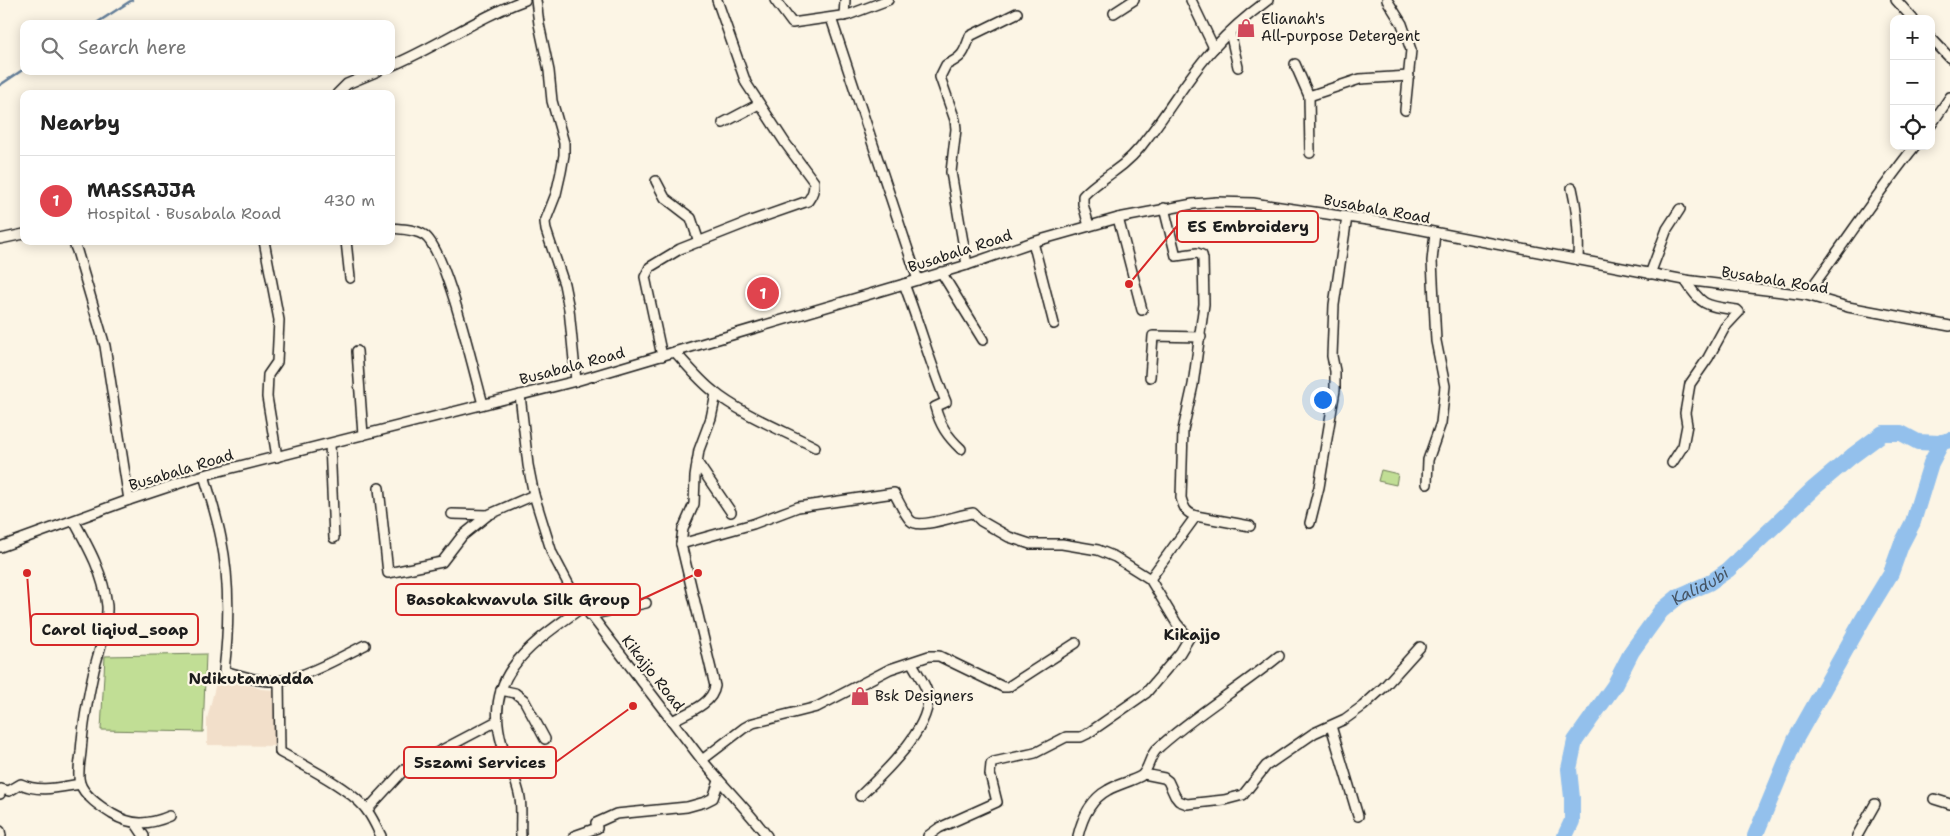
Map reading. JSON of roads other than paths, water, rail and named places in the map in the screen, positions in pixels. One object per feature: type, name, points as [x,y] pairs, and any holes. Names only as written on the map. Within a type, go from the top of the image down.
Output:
[{"type":"street","points":[[395,64],[418,54],[500,9],[525,0]]},
{"type":"street","points":[[536,0],[549,71],[552,101],[564,143],[564,155],[556,194],[545,222],[566,293],[576,381]]},
{"type":"street","points":[[662,356],[644,277],[650,267],[680,249],[808,201],[812,195],[814,182],[746,83],[717,0]]},
{"type":"street","points":[[775,0],[792,23],[844,16],[888,0]]},
{"type":"street","points":[[844,16],[845,0]]},
{"type":"street","points":[[1114,13],[1134,0]]},
{"type":"street","points":[[1191,0],[1214,48]]},
{"type":"street","points":[[1089,226],[1083,204],[1083,196],[1090,188],[1126,161],[1149,137],[1162,116],[1214,48],[1268,0]]},
{"type":"street","points":[[1387,0],[1402,24],[1411,50],[1405,110]]},
{"type":"street","points":[[1896,0],[1909,15]]},
{"type":"street","points":[[967,265],[952,172],[956,129],[955,120],[940,77],[946,65],[959,59],[964,54],[970,36],[1016,14]]},
{"type":"street","points":[[831,18],[918,280]]},
{"type":"street","points":[[1230,32],[1238,67]]},
{"type":"street","points":[[1935,42],[1950,58]]},
{"type":"street","points":[[1294,64],[1309,96],[1310,153]]},
{"type":"street","points":[[341,90],[347,84],[368,75]]},
{"type":"street","points":[[1309,96],[1360,78],[1409,76]]},
{"type":"street","points":[[1935,119],[1950,98]]},
{"type":"street","points":[[723,123],[759,104]]},
{"type":"street","points":[[1806,295],[1911,150]]},
{"type":"street","points":[[656,181],[665,198],[691,218],[699,242]]},
{"type":"street","points":[[1572,188],[1579,227],[1578,260]]},
{"type":"street","name":"Busabala Road","points":[[0,547],[204,475],[576,381],[918,280],[1033,242],[1118,218],[1164,208],[1217,202],[1253,203],[1347,217],[1685,280],[1806,295],[1848,307],[1950,326]]},
{"type":"street","points":[[1164,208],[1176,256],[1197,253],[1202,255],[1203,259],[1204,304],[1201,337],[1183,430],[1181,498],[1184,508],[1189,514],[1250,526]]},
{"type":"street","points":[[1650,274],[1667,229],[1680,209]]},
{"type":"street","points":[[1310,524],[1319,487],[1335,390],[1336,372],[1332,356],[1334,305],[1347,217]]},
{"type":"street","points":[[1118,218],[1142,310]]},
{"type":"street","points":[[395,228],[409,229],[424,235],[432,244],[446,274],[483,404]]},
{"type":"street","points":[[1427,484],[1428,460],[1441,423],[1445,386],[1436,341],[1432,261],[1435,233]]},
{"type":"street","points":[[0,239],[20,235]]},
{"type":"street","points":[[1033,242],[1054,324]]},
{"type":"street","points":[[75,245],[104,346],[129,500]]},
{"type":"street","points":[[265,245],[279,320],[278,362],[268,375],[267,397],[276,458]]},
{"type":"street","points":[[346,245],[350,278]]},
{"type":"street","points":[[942,272],[983,340]]},
{"type":"street","points":[[1672,463],[1678,456],[1684,440],[1687,425],[1684,413],[1690,384],[1708,358],[1725,327],[1739,312],[1737,310],[1720,309],[1706,305],[1694,294],[1685,280]]},
{"type":"street","points":[[904,284],[924,337],[934,373],[946,402],[935,407],[938,420],[947,436],[960,449]]},
{"type":"street","points":[[1150,377],[1153,336],[1201,337]]},
{"type":"street","points":[[358,351],[363,435]]},
{"type":"street","points":[[675,352],[716,394],[731,404],[815,447]]},
{"type":"street","points":[[672,721],[709,701],[714,693],[715,686],[681,544],[683,529],[694,504],[697,462],[703,436],[711,418],[716,394]]},
{"type":"street","name":"Kikajjo Road","points":[[520,395],[528,465],[534,495],[552,553],[571,589],[702,760],[767,836]]},
{"type":"street","points":[[330,444],[334,538]]},
{"type":"street","points":[[697,462],[731,512]]},
{"type":"street","points":[[204,475],[222,538],[228,639],[224,671],[251,678],[279,681],[295,677],[365,645]]},
{"type":"street","points":[[379,488],[388,572],[442,562],[462,536],[488,515],[534,495]]},
{"type":"street","points":[[681,544],[753,524],[798,507],[894,493],[910,521],[919,525],[956,515],[973,513],[981,521],[1009,537],[1030,544],[1062,544],[1098,550],[1115,557],[1150,579],[1177,624],[1189,638],[1180,653],[1156,682],[1146,692],[1081,737],[1066,737],[1035,753],[991,764],[990,774],[997,802],[939,828],[928,836]]},
{"type":"street","points":[[452,514],[488,515]]},
{"type":"street","points":[[1150,579],[1196,516]]},
{"type":"street","points":[[74,521],[97,566],[107,607],[88,696],[81,744],[80,784],[98,805],[116,816],[136,824],[148,824],[170,816]]},
{"type":"street","points":[[590,615],[646,603]]},
{"type":"street","points":[[520,836],[520,798],[501,742],[498,722],[497,712],[501,690],[509,672],[519,657],[531,645],[584,606]]},
{"type":"street","points":[[702,760],[753,723],[817,707],[890,669],[929,656],[936,655],[1004,687],[1008,687],[1076,643]]},
{"type":"street","points":[[1144,774],[1164,778],[1168,781],[1179,801],[1187,804],[1224,800],[1243,795],[1266,766],[1314,733],[1345,719],[1377,693],[1420,647]]},
{"type":"street","points":[[1078,836],[1084,816],[1097,798],[1108,790],[1144,774],[1151,757],[1161,746],[1279,656]]},
{"type":"street","points":[[860,796],[902,754],[922,721],[928,704],[928,696],[912,663]]},
{"type":"street","points":[[279,681],[280,752],[322,776],[350,795],[368,810],[381,836]]},
{"type":"street","points":[[501,690],[515,693],[524,700],[545,739]]},
{"type":"street","points":[[368,810],[404,770],[498,722]]},
{"type":"street","points":[[1331,726],[1358,816]]},
{"type":"street","points":[[574,836],[598,828],[596,823],[616,814],[687,807],[705,802],[713,798],[720,781]]},
{"type":"street","points":[[0,790],[9,790],[21,784],[31,788],[49,789],[80,784]]},
{"type":"street","points":[[1934,798],[1950,804]]},
{"type":"street","points":[[1857,836],[1875,804]]},
{"type":"street","points":[[136,824],[144,836]]},
{"type":"street","points":[[0,831],[1,836]]},
{"type":"waterway","points":[[101,20],[132,0]]},
{"type":"waterway","points":[[0,85],[20,72]]},
{"type":"waterway","name":"Kalidubi","points":[[1565,836],[1572,821],[1569,769],[1575,741],[1614,686],[1632,651],[1661,611],[1679,596],[1709,583],[1728,570],[1814,488],[1883,433],[1901,433],[1918,442],[1939,443],[1950,440]]},
{"type":"waterway","name":"Kalidubi","points":[[1755,836],[1795,740],[1891,573],[1901,545],[1913,522],[1931,463],[1942,442]]},
{"type":"place","name":"Elianah's All-purpose Detergent","points":[[1246,28]]},
{"type":"place","name":"ES Embroidery","points":[[1129,284]]},
{"type":"place","name":"MASSAJJA","points":[[763,293]]},
{"type":"place","name":"Carol liqiud_soap","points":[[27,573]]},
{"type":"place","name":"Basokakwavula Silk Group","points":[[698,573]]},
{"type":"place","name":"Bsk Designers","points":[[860,696]]},
{"type":"place","name":"5szami Services","points":[[633,706]]},
{"type":"district","name":"Kikajjo","points":[[1192,634]]},
{"type":"district","name":"Ndikutamadda","points":[[251,678]]}]
